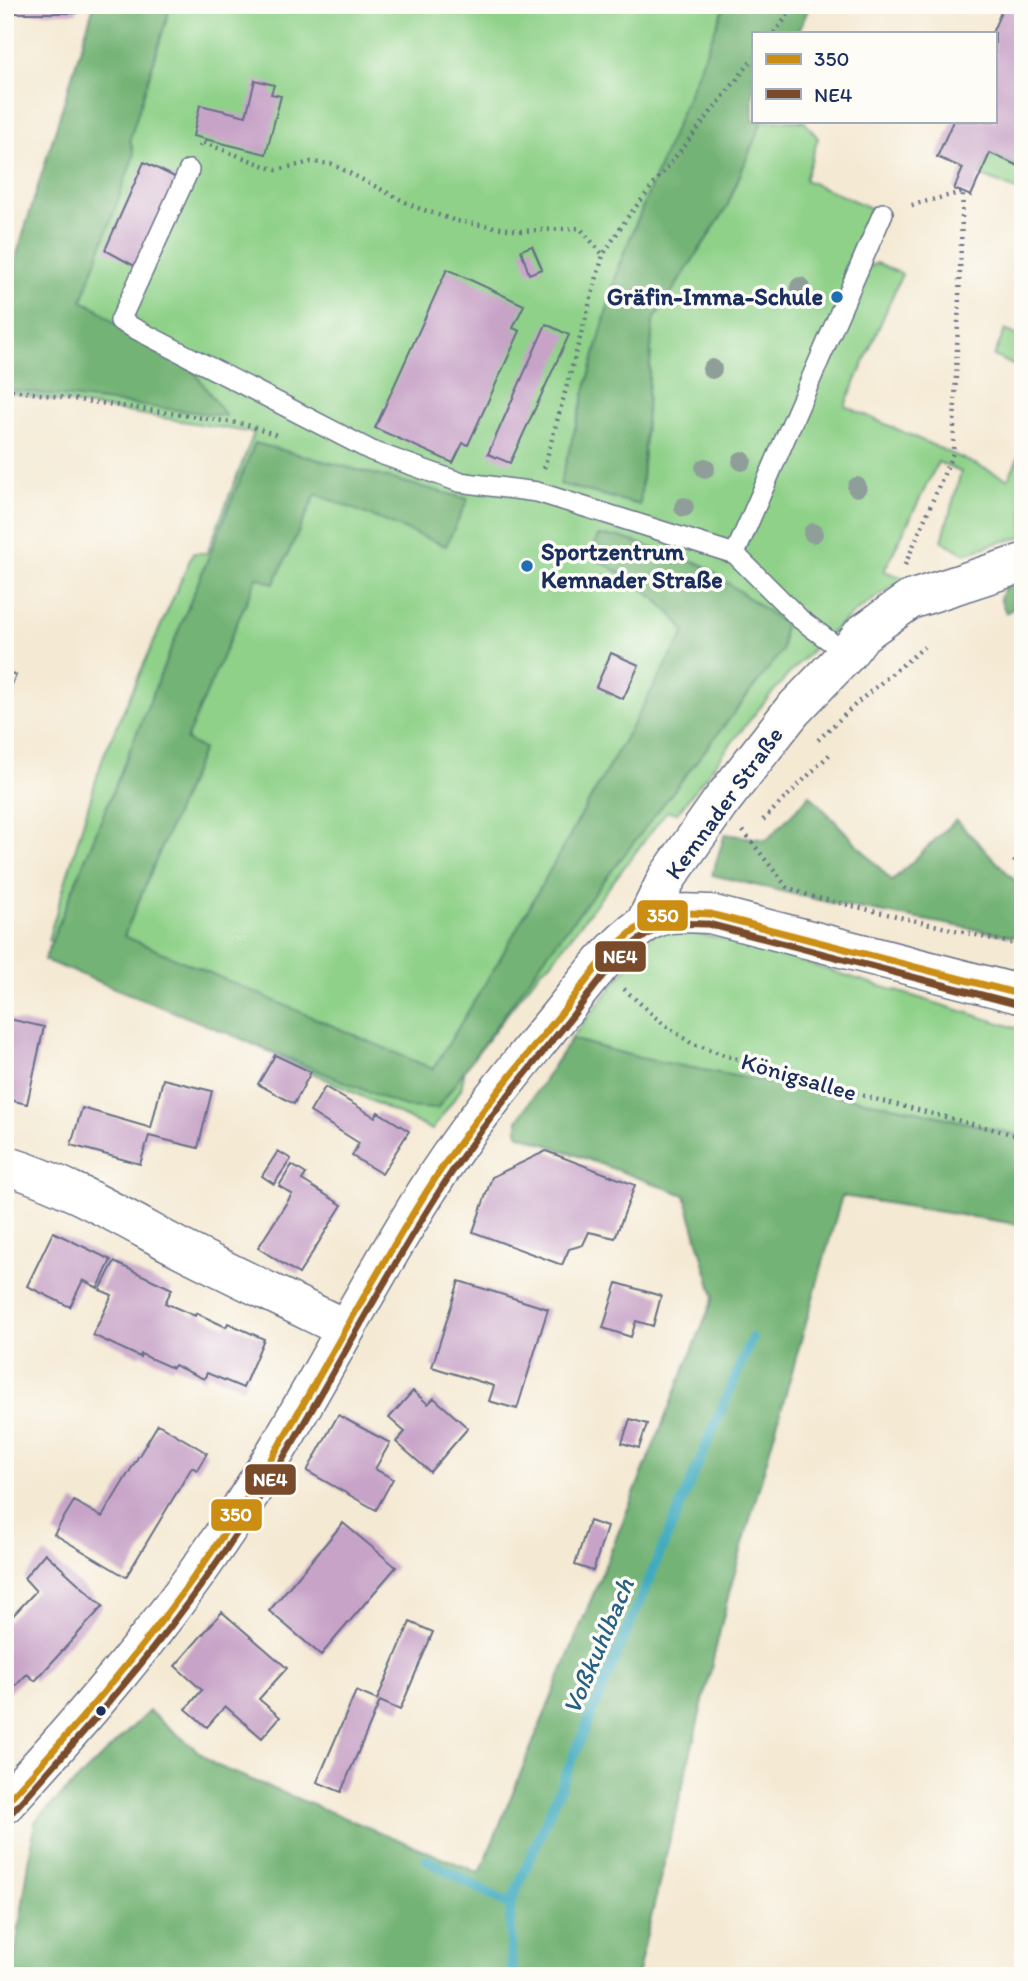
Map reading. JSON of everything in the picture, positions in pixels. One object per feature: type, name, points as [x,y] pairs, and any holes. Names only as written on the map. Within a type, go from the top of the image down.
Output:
[{"type":"main road","name":"Kemnader Straße","points":[[5,1804],[100,1697],[158,1626],[214,1549],[257,1485],[426,1192],[485,1105],[601,967],[645,923],[667,878],[720,803],[792,711],[847,654],[862,634],[910,600],[1023,563]]},
{"type":"main road","points":[[645,923],[674,912],[710,914],[1023,995]]},
{"type":"main road","points":[[5,1165],[87,1197],[180,1247],[346,1329]]},
{"type":"lane","points":[[189,170],[120,321],[372,451],[459,482],[537,492],[734,554],[800,619],[847,654]]},
{"type":"lane","points":[[734,554],[883,213]]},
{"type":"path","points":[[775,32],[796,5]]},
{"type":"path","points":[[537,492],[603,256],[627,218],[752,60]]},
{"type":"path","points":[[189,170],[202,142],[276,170],[311,162],[332,164],[415,207],[456,221],[521,231],[580,228],[603,256]]},
{"type":"path","points":[[883,213],[963,192],[953,453],[905,565],[910,600]]},
{"type":"path","points":[[5,389],[244,424]]},
{"type":"path","points":[[809,749],[858,702],[923,647]]},
{"type":"path","points":[[763,820],[831,753]]},
{"type":"path","points":[[720,803],[787,887],[810,896],[1023,946]]},
{"type":"path","points":[[1014,863],[1023,850]]},
{"type":"path","name":"Königsallee","points":[[601,967],[662,1024],[691,1042],[727,1056],[875,1099],[1023,1137]]},
{"type":"green space","points":[[94,5],[171,5],[130,139],[134,155],[82,301],[97,308],[123,330],[184,358],[226,416],[5,389],[5,353],[17,254]]},
{"type":"green space","name":"Sportzentrum Kemnader Straße","points":[[106,5],[772,5],[752,32],[578,473],[641,493],[653,321],[726,209],[762,122],[805,122],[818,138],[805,180],[871,208],[850,257],[871,266],[877,263],[902,274],[845,406],[1008,479],[1023,448],[1023,537],[965,554],[942,541],[961,472],[938,462],[884,571],[907,579],[872,600],[839,625],[809,653],[754,715],[677,813],[667,811],[550,964],[541,970],[465,1069],[461,1089],[432,1130],[100,971],[48,940],[103,757],[193,553],[207,553],[254,433],[5,392],[5,366]]},
{"type":"green space","points":[[725,5],[810,5],[798,32],[752,32],[752,122],[762,122],[726,209],[653,321],[640,505],[560,484],[619,265]]},
{"type":"green space","points":[[990,153],[1023,168],[1023,193],[980,175]]},
{"type":"green space","points":[[1005,330],[1023,338],[1023,370],[994,356]]},
{"type":"green space","points":[[255,443],[468,499],[446,546],[316,494],[274,584],[257,577],[186,740],[203,749],[124,936],[433,1069],[498,962],[685,632],[667,610],[642,588],[614,569],[589,557],[598,536],[620,537],[701,564],[784,623],[782,651],[545,957],[437,1109],[405,1107],[44,960]]},
{"type":"green space","points":[[1023,582],[1023,602],[1006,613],[1000,599],[1005,586]]},
{"type":"green space","points":[[810,795],[892,881],[956,820],[1023,889],[1023,938],[836,904],[712,875],[725,834],[767,840]]},
{"type":"green space","points":[[659,927],[734,941],[1023,1030],[1023,1136],[912,1110],[640,1058],[571,1039]]},
{"type":"green space","points":[[571,1039],[640,1058],[912,1110],[1023,1136],[1023,1225],[842,1196],[729,1593],[637,1976],[12,1976],[35,1821],[149,1711],[215,1765],[480,1873],[714,1297],[685,1195],[518,1134],[518,1120]]},
{"type":"building","points":[[5,5],[77,5],[77,13],[5,13]]},
{"type":"building","points":[[1004,5],[1023,5],[1023,168],[990,153],[971,196],[954,189],[963,168],[937,157],[953,122],[996,122],[996,32],[992,32]]},
{"type":"building","points":[[255,80],[274,85],[271,94],[281,96],[266,154],[193,136],[200,105],[246,116]]},
{"type":"building","points":[[144,162],[181,180],[140,269],[105,250]]},
{"type":"building","points":[[532,246],[542,269],[529,274],[521,250]]},
{"type":"building","points":[[447,269],[524,305],[513,328],[520,331],[468,445],[463,443],[453,463],[375,428]]},
{"type":"building","points":[[546,324],[569,335],[510,463],[488,454]]},
{"type":"building","points":[[611,653],[639,665],[623,699],[596,687]]},
{"type":"building","points":[[5,671],[16,675],[7,696],[5,695]]},
{"type":"building","points":[[5,1018],[44,1027],[27,1104],[5,1099]]},
{"type":"building","points":[[275,1055],[311,1072],[294,1104],[258,1084]]},
{"type":"building","points":[[163,1079],[212,1091],[198,1148],[149,1136],[140,1164],[71,1145],[82,1108],[151,1128]]},
{"type":"building","points":[[325,1087],[375,1117],[378,1112],[409,1131],[382,1174],[352,1156],[359,1143],[310,1112]]},
{"type":"building","points":[[278,1151],[291,1159],[274,1184],[262,1176]]},
{"type":"building","points":[[546,1151],[635,1185],[615,1238],[589,1232],[583,1245],[569,1249],[562,1265],[473,1232],[492,1177]]},
{"type":"building","points":[[292,1165],[306,1174],[302,1180],[342,1205],[299,1274],[258,1248],[292,1194],[279,1186]]},
{"type":"building","points":[[53,1232],[111,1260],[98,1288],[83,1280],[70,1307],[27,1286]]},
{"type":"building","points":[[114,1262],[172,1289],[165,1303],[226,1327],[228,1323],[264,1339],[243,1388],[207,1373],[204,1379],[174,1365],[172,1368],[141,1354],[140,1357],[93,1335],[112,1295],[100,1290]]},
{"type":"building","points":[[459,1281],[548,1309],[517,1409],[489,1401],[494,1386],[432,1367]]},
{"type":"building","points":[[617,1283],[661,1296],[653,1326],[636,1321],[631,1337],[603,1328]]},
{"type":"building","points":[[413,1391],[428,1404],[434,1398],[468,1428],[430,1472],[396,1442],[405,1432],[389,1418]]},
{"type":"building","points":[[338,1415],[390,1443],[375,1469],[393,1479],[376,1510],[307,1471]]},
{"type":"building","points":[[630,1419],[647,1424],[639,1448],[622,1443]]},
{"type":"building","points":[[158,1424],[207,1453],[197,1470],[192,1467],[126,1577],[54,1534],[74,1501],[102,1517]]},
{"type":"building","points":[[589,1521],[607,1527],[593,1571],[575,1565]]},
{"type":"building","points":[[343,1523],[396,1567],[321,1655],[269,1611]]},
{"type":"building","points":[[45,1553],[103,1606],[35,1681],[27,1674],[5,1697],[5,1624],[36,1591],[24,1578]]},
{"type":"building","points":[[222,1612],[287,1668],[259,1699],[280,1717],[262,1738],[225,1706],[207,1727],[186,1709],[202,1690],[175,1666]]},
{"type":"building","points":[[410,1622],[433,1632],[400,1710],[380,1701],[341,1792],[317,1782],[356,1691],[377,1700]]},
{"type":"waterway","name":"Voßkuhlbach","points":[[512,1976],[510,1905],[752,1338]]},
{"type":"waterway","points":[[427,1860],[510,1905]]},
{"type":"transit line","name":"350","points":[[5,1804],[115,1679],[191,1581],[271,1460],[400,1235],[442,1168],[491,1101],[591,975],[626,937],[660,916],[681,913],[710,914],[1023,995]]},
{"type":"transit line","name":"NE4","points":[[13,1811],[123,1685],[200,1586],[280,1464],[410,1239],[452,1172],[515,1086],[607,971],[630,947],[663,926],[708,924],[1020,1005]]},
{"type":"place","name":"Gräfin-Imma-Schule","points":[[837,297]]},
{"type":"place","name":"Sportzentrum Kemnader Straße","points":[[527,566]]}]
